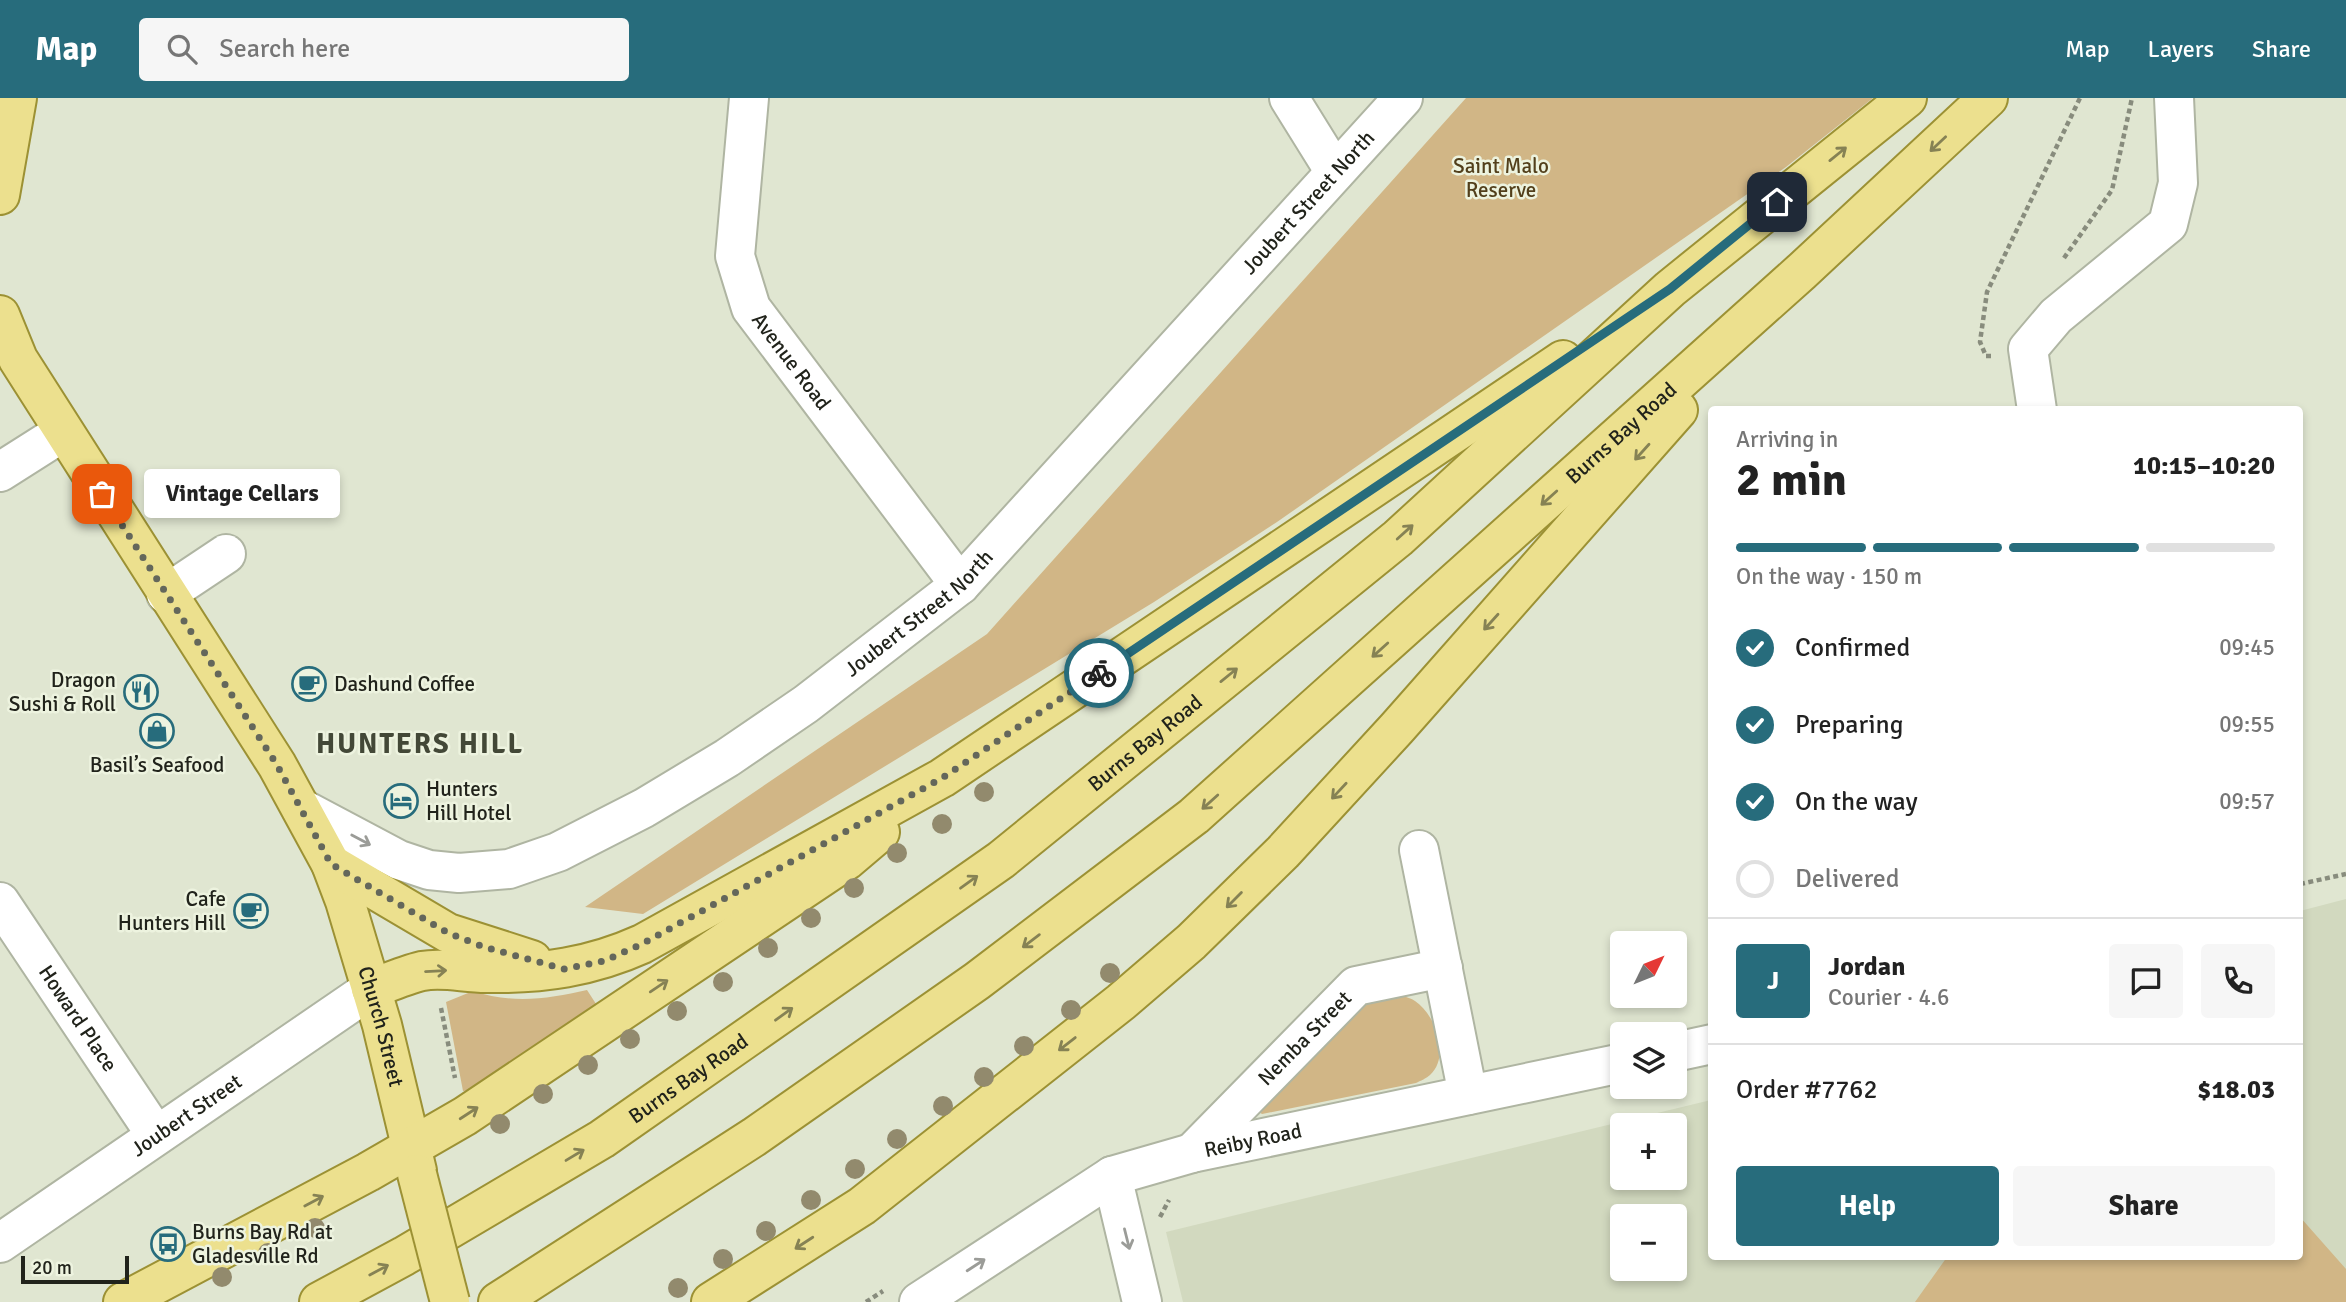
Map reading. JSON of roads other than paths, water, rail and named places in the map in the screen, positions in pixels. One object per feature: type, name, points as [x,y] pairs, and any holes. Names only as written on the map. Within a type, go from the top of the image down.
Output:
[{"type":"main road","points":[[0,195],[17,98]]},
{"type":"main road","name":"Burns Bay Road","points":[[319,1302],[404,1256],[602,1139],[1001,860],[1398,538],[1670,289],[1907,98]]},
{"type":"main road","name":"Burns Bay Road","points":[[498,1302],[754,1137],[966,989],[1194,816],[1801,272],[1988,98]]},
{"type":"main road","points":[[711,1302],[862,1206],[1110,1011],[1191,942],[1283,852],[1397,728],[1801,272]]},
{"type":"main road","points":[[371,989],[420,972],[443,970],[485,973],[564,969],[604,961],[642,944],[942,778],[1670,289]]},
{"type":"main road","name":"Church Street","points":[[0,315],[18,359],[277,765],[331,864],[371,989],[450,1302]]},
{"type":"main road","points":[[123,1302],[414,1161],[476,1108],[847,860],[942,778]]},
{"type":"main road","points":[[331,864],[448,933],[484,947],[564,969]]},
{"type":"street","name":"Avenue Road","points":[[749,98],[735,256],[751,307],[960,585]]},
{"type":"street","points":[[1289,98],[1335,172]]},
{"type":"street","name":"Joubert Street North","points":[[301,808],[399,860],[429,870],[459,873],[509,869],[558,852],[644,808],[727,758],[806,704],[960,585],[1403,98]]},
{"type":"street","points":[[2036,406],[2028,349],[2056,316],[2168,224],[2178,183],[2174,98]]},
{"type":"street","points":[[0,472],[63,432]]},
{"type":"street","points":[[166,594],[226,554]]},
{"type":"street","points":[[1419,850],[1468,1095]]},
{"type":"street","name":"Howard Place","points":[[0,902],[156,1136]]},
{"type":"street","name":"Nemba Street","points":[[1192,1153],[1356,986],[1443,968]]},
{"type":"street","name":"Joubert Street","points":[[0,1242],[371,989]]},
{"type":"street","points":[[1687,1049],[1708,1045]]},
{"type":"street","name":"Reiby Road","points":[[919,1302],[1112,1175],[1192,1153],[1610,1065]]},
{"type":"street","points":[[1112,1175],[1142,1302]]},
{"type":"place","name":"Vintage Cellars","points":[[102,494]]},
{"type":"place","name":"Dashund Coffee","points":[[309,684]]},
{"type":"place","name":"Dragon Sushi & Roll","points":[[141,692]]},
{"type":"place","name":"Basil’s Seafood","points":[[157,731]]},
{"type":"place","name":"Hunters Hill Hotel","points":[[401,801]]},
{"type":"place","name":"Cafe Hunters Hill","points":[[251,911]]},
{"type":"place","name":"Burns Bay Rd at Gladesville Rd","points":[[168,1244]]},
{"type":"district","name":"HUNTERS HILL","points":[[420,744]]},
{"type":"park label","name":"Saint Malo Reserve","points":[[1501,178]]}]
